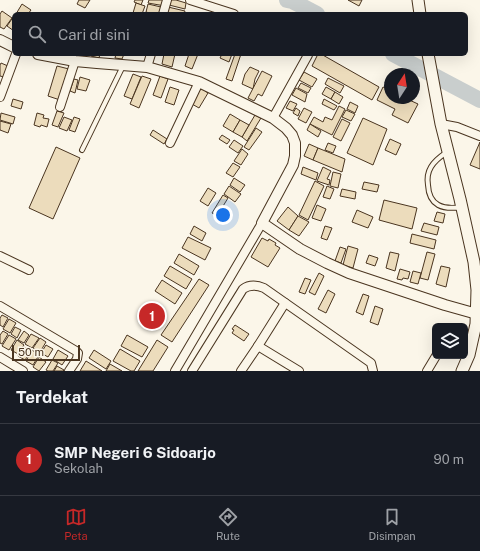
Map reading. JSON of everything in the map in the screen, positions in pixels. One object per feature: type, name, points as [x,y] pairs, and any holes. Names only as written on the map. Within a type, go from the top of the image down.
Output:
[{"type":"main road","points":[[418,0],[420,12]]},
{"type":"main road","points":[[428,56],[440,119],[463,207],[474,262],[477,290],[478,314],[470,350],[462,371]]},
{"type":"street","points":[[164,12],[167,0]]},
{"type":"street","points":[[190,0],[228,12]]},
{"type":"street","points":[[0,40],[12,46]]},
{"type":"street","points":[[0,97],[15,56]]},
{"type":"street","points":[[55,56],[97,63],[147,67],[199,82],[273,118],[286,128],[292,135],[295,143],[293,165],[262,223],[175,371]]},
{"type":"street","points":[[147,67],[150,56]]},
{"type":"street","points":[[273,118],[307,56]]},
{"type":"street","points":[[60,107],[72,58]]},
{"type":"street","points":[[170,144],[199,82]]},
{"type":"street","points":[[440,119],[480,136]]},
{"type":"street","points":[[262,223],[300,249],[349,273],[445,305],[478,314]]},
{"type":"street","points":[[0,256],[29,270]]},
{"type":"street","points":[[192,371],[244,288],[254,285],[260,286],[371,363],[373,371]]},
{"type":"street","points":[[241,371],[285,303]]},
{"type":"street","points":[[0,306],[76,351],[78,356],[69,371]]},
{"type":"street","points":[[258,346],[299,371]]},
{"type":"street","points":[[0,357],[23,371]]},
{"type":"street","points":[[427,371],[434,359]]},
{"type":"lane","points":[[82,150],[123,65]]},
{"type":"lane","points":[[448,151],[432,166],[428,179],[429,193],[432,200],[436,204],[452,209],[463,207]]},
{"type":"building","points":[[79,0],[90,0],[85,8],[77,4]]},
{"type":"building","points":[[135,0],[143,0],[141,5],[134,2]]},
{"type":"building","points":[[149,0],[166,0],[165,6],[148,3]]},
{"type":"building","points":[[170,0],[186,3],[185,9],[169,5]]},
{"type":"building","points":[[348,0],[362,0],[359,6]]},
{"type":"building","points":[[136,3],[145,6],[143,12],[133,12]]},
{"type":"building","points":[[22,4],[31,10],[30,12],[17,12]]},
{"type":"building","points":[[148,4],[161,7],[160,12],[146,12]]},
{"type":"building","points":[[168,7],[185,11],[185,12],[167,12]]},
{"type":"building","points":[[2,11],[12,18],[4,29],[0,27],[0,14]]},
{"type":"building","points":[[12,19],[12,30],[7,26]]},
{"type":"building","points":[[116,56],[123,56],[122,59],[115,58]]},
{"type":"building","points":[[164,56],[175,56],[172,67],[162,64]]},
{"type":"building","points":[[188,56],[197,56],[192,69],[185,66]]},
{"type":"building","points":[[221,56],[231,56],[229,62],[220,58]]},
{"type":"building","points":[[234,56],[240,56],[232,81],[226,79]]},
{"type":"building","points":[[317,56],[325,56],[379,87],[372,100],[312,66]]},
{"type":"building","points":[[1,63],[8,66],[4,77],[0,76]]},
{"type":"building","points":[[57,66],[69,69],[60,100],[48,96]]},
{"type":"building","points":[[250,67],[259,71],[255,79],[253,89],[242,84],[245,74]]},
{"type":"building","points":[[262,71],[272,76],[262,96],[258,94],[254,101],[248,98]]},
{"type":"building","points":[[304,72],[317,79],[312,87],[299,80]]},
{"type":"building","points":[[133,74],[141,77],[132,99],[124,96]]},
{"type":"building","points":[[142,76],[151,79],[139,108],[130,104]]},
{"type":"building","points":[[160,76],[168,79],[161,98],[153,95]]},
{"type":"building","points":[[80,77],[90,80],[86,91],[77,89]]},
{"type":"building","points":[[328,78],[344,86],[340,93],[325,84]]},
{"type":"building","points":[[74,79],[78,80],[75,93],[70,91]]},
{"type":"building","points":[[301,83],[311,88],[308,93],[298,88]]},
{"type":"building","points":[[170,87],[179,90],[174,105],[165,102]]},
{"type":"building","points":[[326,87],[335,92],[331,99],[322,94]]},
{"type":"building","points":[[383,87],[384,87],[384,104],[377,100]]},
{"type":"building","points":[[201,88],[208,93],[199,108],[192,104]]},
{"type":"building","points":[[296,88],[307,94],[305,102],[292,95]]},
{"type":"building","points":[[335,92],[343,97],[339,104],[331,99]]},
{"type":"building","points":[[13,99],[23,102],[21,109],[11,106]]},
{"type":"building","points":[[324,99],[337,106],[334,110],[322,104]]},
{"type":"building","points":[[290,101],[297,104],[293,111],[286,108]]},
{"type":"building","points":[[350,102],[358,106],[355,113],[347,109]]},
{"type":"building","points":[[385,104],[418,104],[408,123],[392,115],[395,109]]},
{"type":"building","points":[[339,106],[345,109],[332,135],[310,124],[314,117],[323,122],[325,117],[332,120]]},
{"type":"building","points":[[296,108],[300,111],[298,116],[293,113]]},
{"type":"building","points":[[304,108],[312,112],[306,123],[298,119]]},
{"type":"building","points":[[346,110],[355,114],[351,121],[342,117]]},
{"type":"building","points":[[57,111],[64,113],[58,127],[52,125]]},
{"type":"building","points":[[1,113],[15,117],[13,124],[0,120]]},
{"type":"building","points":[[37,113],[44,115],[43,118],[49,119],[47,127],[34,125]]},
{"type":"building","points":[[230,114],[240,120],[233,132],[223,126]]},
{"type":"building","points":[[255,115],[261,118],[247,141],[242,137]]},
{"type":"building","points":[[64,117],[72,120],[67,131],[59,128]]},
{"type":"building","points":[[74,117],[80,119],[75,132],[69,130]]},
{"type":"building","points":[[363,118],[387,129],[373,165],[347,153]]},
{"type":"building","points":[[342,119],[350,123],[341,141],[333,137]]},
{"type":"building","points":[[240,120],[249,125],[242,137],[233,132]]},
{"type":"building","points":[[0,121],[11,124],[8,133],[0,130]]},
{"type":"building","points":[[310,124],[321,131],[318,137],[307,130]]},
{"type":"building","points":[[256,128],[262,132],[249,150],[244,147]]},
{"type":"building","points":[[153,130],[167,139],[164,144],[150,135]]},
{"type":"building","points":[[222,135],[230,140],[227,144],[219,139]]},
{"type":"building","points":[[390,139],[401,144],[396,155],[385,150]]},
{"type":"building","points":[[234,140],[243,146],[238,153],[229,147]]},
{"type":"building","points":[[480,142],[480,169],[470,165]]},
{"type":"building","points":[[328,143],[336,146],[333,153],[325,150]]},
{"type":"building","points":[[309,144],[318,148],[313,160],[304,156]]},
{"type":"building","points":[[56,147],[80,158],[53,219],[29,208]]},
{"type":"building","points":[[318,148],[345,159],[342,172],[313,160]]},
{"type":"building","points":[[242,149],[248,154],[241,165],[234,161]]},
{"type":"building","points":[[233,163],[240,167],[233,177],[226,173]]},
{"type":"building","points":[[303,167],[318,173],[316,180],[301,174]]},
{"type":"building","points":[[323,167],[331,171],[327,179],[330,180],[329,185],[317,181]]},
{"type":"building","points":[[333,172],[341,174],[338,188],[330,186]]},
{"type":"building","points":[[234,178],[245,185],[240,192],[230,185]]},
{"type":"building","points":[[315,181],[324,186],[308,220],[299,215]]},
{"type":"building","points":[[364,182],[379,185],[377,192],[362,189]]},
{"type":"building","points":[[229,186],[241,194],[235,202],[224,194]]},
{"type":"building","points":[[327,186],[334,189],[330,199],[323,197]]},
{"type":"building","points":[[208,188],[216,193],[208,206],[200,201]]},
{"type":"building","points":[[342,189],[356,192],[355,199],[340,196]]},
{"type":"building","points":[[223,195],[228,198],[217,216],[212,213]]},
{"type":"building","points":[[384,200],[417,208],[412,229],[379,220]]},
{"type":"building","points":[[317,205],[326,209],[321,221],[312,218]]},
{"type":"building","points":[[288,207],[298,216],[289,230],[277,221]]},
{"type":"building","points":[[357,210],[373,217],[368,228],[352,222]]},
{"type":"building","points":[[437,212],[445,214],[443,223],[434,221]]},
{"type":"building","points":[[298,216],[309,222],[299,236],[289,230]]},
{"type":"building","points":[[424,223],[439,227],[437,235],[421,231]]},
{"type":"building","points":[[194,226],[206,233],[202,241],[190,234]]},
{"type":"building","points":[[325,226],[332,228],[327,240],[321,238]]},
{"type":"building","points":[[412,234],[436,240],[434,249],[410,243]]},
{"type":"building","points":[[188,237],[211,248],[205,260],[182,248]]},
{"type":"building","points":[[262,238],[268,241],[269,239],[276,243],[275,245],[280,248],[268,267],[251,257]]},
{"type":"building","points":[[348,246],[358,249],[353,268],[343,265]]},
{"type":"building","points":[[340,247],[346,249],[341,263],[335,261]]},
{"type":"building","points":[[390,252],[399,254],[395,271],[386,268]]},
{"type":"building","points":[[427,252],[435,254],[428,280],[420,278]]},
{"type":"building","points":[[179,254],[199,266],[194,275],[174,263]]},
{"type":"building","points":[[369,255],[378,258],[375,266],[366,263]]},
{"type":"building","points":[[170,266],[192,279],[186,289],[164,276]]},
{"type":"building","points":[[441,266],[450,268],[446,287],[436,284]]},
{"type":"building","points":[[400,269],[410,272],[408,279],[397,279]]},
{"type":"building","points":[[413,271],[421,273],[418,284],[410,282]]},
{"type":"building","points":[[319,273],[324,276],[315,295],[309,292]]},
{"type":"building","points":[[305,278],[311,280],[305,294],[299,292]]},
{"type":"building","points":[[199,279],[209,285],[172,342],[161,335]]},
{"type":"building","points":[[162,280],[182,293],[175,304],[155,291]]},
{"type":"building","points":[[328,290],[335,294],[326,313],[318,309]]},
{"type":"building","points":[[363,294],[369,296],[363,315],[356,312]]},
{"type":"building","points":[[375,306],[383,309],[378,325],[370,322]]},
{"type":"building","points":[[2,315],[8,318],[3,327],[0,325],[0,318]]},
{"type":"building","points":[[9,319],[16,323],[10,333],[3,329]]},
{"type":"building","points":[[235,325],[249,334],[244,341],[232,333],[234,330],[232,329]]},
{"type":"building","points":[[15,327],[21,330],[17,338],[11,334]]},
{"type":"building","points":[[3,331],[8,334],[2,344],[0,343],[0,335]]},
{"type":"building","points":[[24,331],[29,335],[24,343],[18,340]]},
{"type":"building","points":[[31,334],[39,338],[32,348],[25,344]]},
{"type":"building","points":[[9,335],[16,339],[9,350],[2,346]]},
{"type":"building","points":[[127,335],[148,347],[142,357],[121,346]]},
{"type":"building","points":[[40,338],[46,342],[40,352],[33,348]]},
{"type":"building","points":[[17,340],[24,345],[18,354],[11,350]]},
{"type":"building","points":[[157,340],[168,347],[153,371],[138,371]]},
{"type":"building","points":[[46,345],[53,349],[48,357],[41,353]]},
{"type":"building","points":[[24,347],[31,351],[25,360],[18,356]]},
{"type":"building","points":[[120,349],[140,361],[134,371],[131,371],[113,361]]},
{"type":"building","points":[[32,350],[39,355],[33,365],[26,361]]},
{"type":"building","points":[[58,350],[68,356],[62,365],[53,359]]},
{"type":"building","points":[[94,350],[111,361],[106,369],[89,358]]},
{"type":"building","points":[[39,357],[46,362],[39,371],[33,367]]},
{"type":"building","points":[[52,360],[58,363],[53,371],[48,371],[46,370]]},
{"type":"building","points":[[86,361],[102,371],[80,371]]},
{"type":"building","points":[[110,364],[122,371],[106,371]]},
{"type":"building","points":[[57,366],[64,370],[54,371]]},
{"type":"waterway","points":[[287,0],[313,12]]},
{"type":"waterway","points":[[397,56],[480,100]]},
{"type":"place","name":"SMP Negeri 6 Sidoarjo","points":[[152,316]]}]
